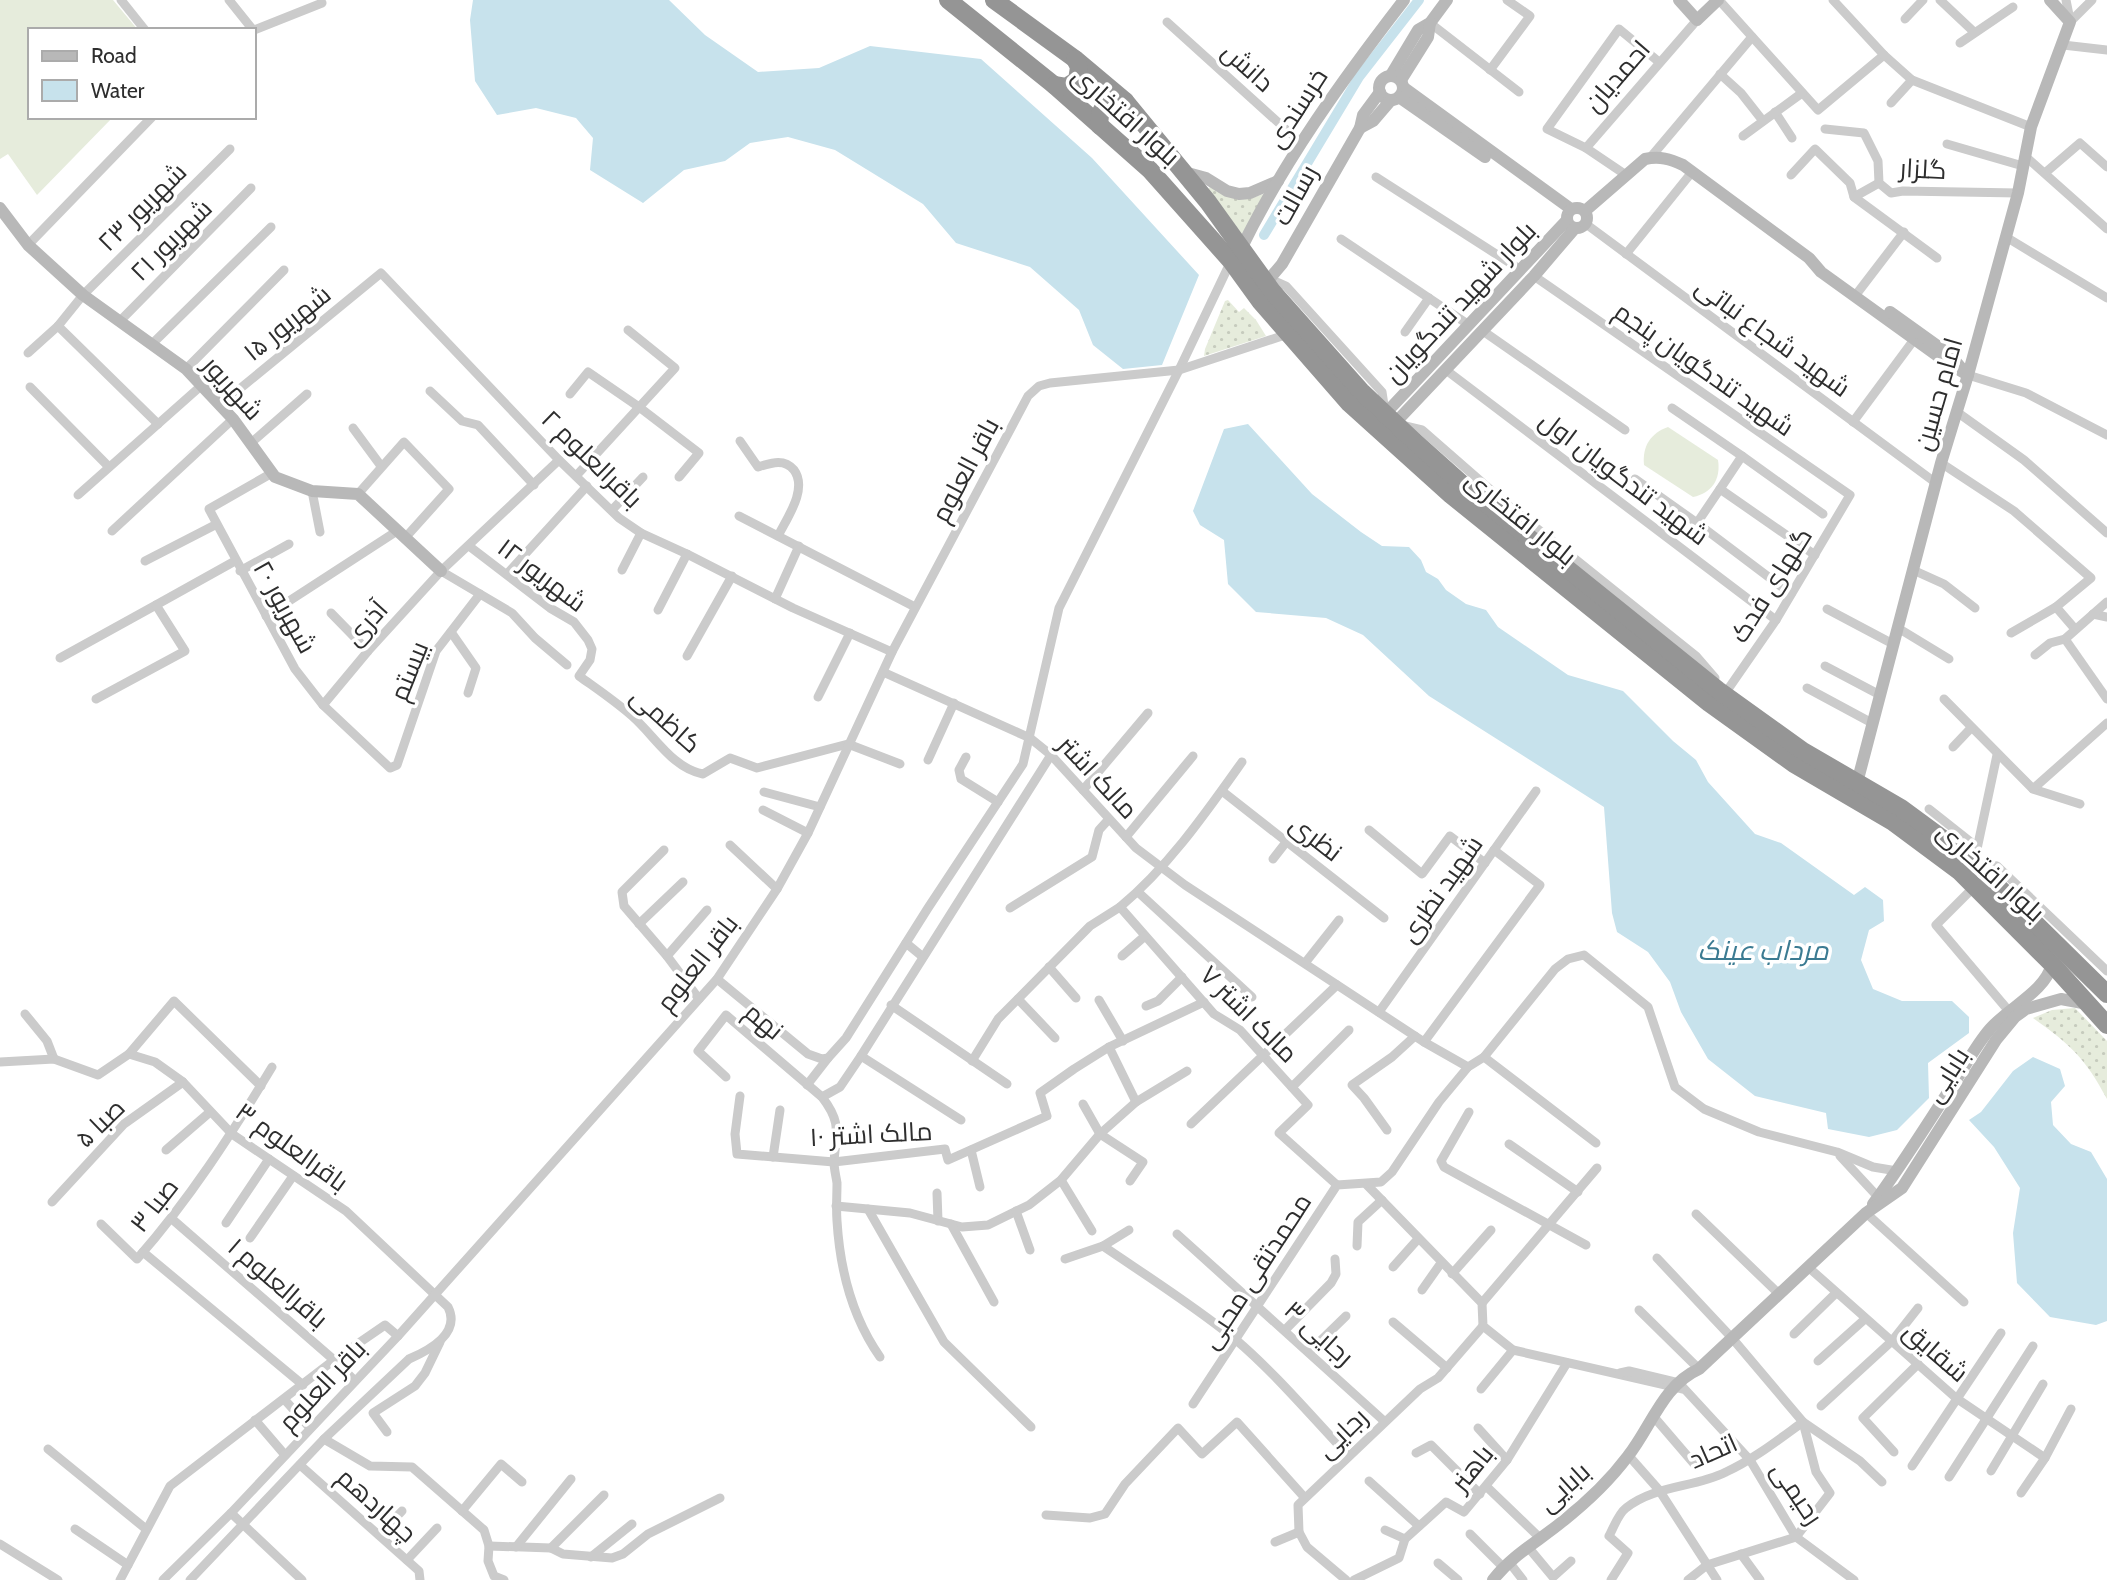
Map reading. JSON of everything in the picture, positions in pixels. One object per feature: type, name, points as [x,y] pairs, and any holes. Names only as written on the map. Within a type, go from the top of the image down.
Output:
[{"type":"highway","name":"بلوار افتخاری","points":[[948,0],[1054,86],[1150,170],[1266,283],[1361,391],[1461,483],[1721,692],[1803,751],[1975,855],[2107,994]]},
{"type":"highway","name":"بلوار افتخاری","points":[[993,0],[1075,59],[1125,101],[1185,172],[1236,255],[1260,301],[1349,403],[1451,495],[1698,694],[1794,764],[1893,822],[1959,871],[2052,964],[2107,1025]]},
{"type":"highway","points":[[1054,86],[1062,88],[1074,83],[1079,71],[1075,59]]},
{"type":"highway","points":[[1100,126],[1099,116],[1103,107],[1110,102],[1125,101]]},
{"type":"street","points":[[121,0],[143,28]]},
{"type":"street","points":[[229,0],[251,28]]},
{"type":"street","name":"خرسندی","points":[[1236,255],[1292,156],[1343,78],[1404,0]]},
{"type":"street","name":"رسالت","points":[[1360,128],[1373,121],[1397,88],[1418,30],[1430,23],[1447,0]]},
{"type":"street","points":[[1490,70],[1530,16],[1507,0]]},
{"type":"street","points":[[1679,0],[1697,20]]},
{"type":"street","points":[[1718,0],[1819,110],[1884,55]]},
{"type":"street","name":"احمدیان","points":[[1626,175],[1586,148],[1659,62],[1718,0]]},
{"type":"street","points":[[1833,0],[1884,55],[1912,80],[2031,127]]},
{"type":"street","points":[[1905,19],[1923,0]]},
{"type":"street","points":[[1940,0],[1974,32]]},
{"type":"street","points":[[2050,0],[2070,22]]},
{"type":"street","points":[[2066,0],[2070,22]]},
{"type":"street","points":[[2070,22],[2092,0]]},
{"type":"street","points":[[256,29],[322,3]]},
{"type":"street","points":[[1960,43],[2013,7]]},
{"type":"street","name":"دانش","points":[[1167,22],[1301,142]]},
{"type":"street","name":"امام حسین","points":[[1857,783],[1941,463],[1968,376],[2018,193],[2031,127],[2070,22]]},
{"type":"street","points":[[1430,23],[1519,92]]},
{"type":"street","points":[[1586,148],[1547,130],[1619,29],[1659,62]]},
{"type":"street","points":[[1650,158],[1752,37]]},
{"type":"street","points":[[2063,45],[2107,50]]},
{"type":"street","points":[[1720,74],[1741,93],[1763,121]]},
{"type":"street","name":"رسالت","points":[[1266,283],[1282,264],[1360,128],[1363,115],[1380,92],[1381,80],[1397,88]]},
{"type":"street","points":[[1891,103],[1912,80]]},
{"type":"street","name":"بلوار شهید تندگویان","points":[[1380,92],[1383,96],[1397,88],[1572,222]]},
{"type":"street","points":[[1743,136],[1802,93]]},
{"type":"street","points":[[1775,112],[1792,138]]},
{"type":"street","points":[[28,245],[150,119]]},
{"type":"street","name":"گلزار","points":[[1825,129],[1864,133],[1878,161],[1879,183],[1891,193],[2018,193]]},
{"type":"street","points":[[2045,173],[2080,143],[2106,163]]},
{"type":"street","points":[[1947,144],[2024,161],[2045,173],[2107,229]]},
{"type":"street","name":"شهریور ۲۳","points":[[28,354],[58,326],[83,295],[230,149]]},
{"type":"street","points":[[1791,175],[1815,149],[1850,183],[1854,197],[1937,258]]},
{"type":"street","points":[[1572,222],[1645,159],[1670,159],[1692,172],[1809,258],[1827,266],[1857,293],[1917,337],[1950,355],[1968,376],[2026,393],[2107,435]]},
{"type":"street","points":[[1185,172],[1206,178],[1227,191],[1239,194],[1250,193],[1278,181]]},
{"type":"street","points":[[1626,254],[1692,172]]},
{"type":"street","points":[[1376,177],[1521,270]]},
{"type":"street","points":[[1854,197],[1879,183]]},
{"type":"street","name":"شهریور ۲۱","points":[[120,321],[251,188]]},
{"type":"street","name":"شهریور","points":[[0,208],[28,245],[83,295],[186,369],[233,419],[275,477],[312,491],[358,494]]},
{"type":"street","name":"بلوار شهید تندگویان","points":[[1390,419],[1469,325],[1521,270],[1572,222]]},
{"type":"street","name":"بلوار شهید تندگویان","points":[[1412,395],[1446,370],[1534,276],[1572,222]]},
{"type":"street","name":"شهید شجاع نباتی","points":[[1572,222],[1626,254],[1936,483]]},
{"type":"street","points":[[152,344],[271,227]]},
{"type":"street","points":[[1857,293],[1904,232]]},
{"type":"street","points":[[2006,237],[2107,298]]},
{"type":"street","points":[[1341,239],[1469,325]]},
{"type":"street","points":[[1179,370],[1236,255]]},
{"type":"street","points":[[186,369],[284,271]]},
{"type":"street","name":"شهریور ۱۵","points":[[220,405],[380,273]]},
{"type":"street","name":"باقرالعلوم ۲","points":[[380,273],[559,460],[612,510],[641,533],[775,599],[892,652]]},
{"type":"street","name":"شهید تندگویان پنجم","points":[[1534,276],[1850,495]]},
{"type":"street","points":[[1405,332],[1429,298]]},
{"type":"street","points":[[58,326],[158,425]]},
{"type":"street","points":[[576,476],[674,368],[628,330]]},
{"type":"street","points":[[1483,331],[1625,430]]},
{"type":"street","name":"باقر العلوم","points":[[163,1580],[231,1513],[398,1336],[718,979],[777,889],[808,833],[892,652],[1028,396],[1040,386],[1179,370],[1288,334]]},
{"type":"street","points":[[1853,422],[1917,337]]},
{"type":"street","name":"مالک اشتر","points":[[1179,370],[1059,608],[1030,738],[1051,755],[1136,848],[1337,985],[1424,1042],[1468,1067]]},
{"type":"street","name":"شهید تندگویان اول","points":[[1446,370],[1776,620]]},
{"type":"street","points":[[570,394],[589,372],[639,407],[699,453],[679,477]]},
{"type":"street","points":[[78,495],[202,385]]},
{"type":"street","points":[[30,387],[109,467]]},
{"type":"street","points":[[430,391],[462,421],[478,425],[534,485]]},
{"type":"street","points":[[251,443],[307,394]]},
{"type":"street","points":[[1672,408],[1823,514]]},
{"type":"street","points":[[1957,412],[2024,460],[2107,533]]},
{"type":"street","points":[[112,531],[233,419]]},
{"type":"street","points":[[353,428],[380,466]]},
{"type":"street","points":[[740,441],[758,467],[782,462],[790,466],[798,478],[800,487],[778,536]]},
{"type":"street","points":[[266,616],[401,535],[449,489],[404,442],[358,494],[401,535],[441,571],[512,613],[535,638],[567,665]]},
{"type":"street","points":[[1697,523],[1742,456]]},
{"type":"street","name":"آذری","points":[[323,705],[441,571],[559,460]]},
{"type":"street","points":[[1941,463],[2014,511],[2091,578],[2056,607],[2011,633]]},
{"type":"street","points":[[145,561],[215,524],[209,509],[272,473]]},
{"type":"street","points":[[612,510],[643,477]]},
{"type":"street","points":[[1635,479],[1791,594]]},
{"type":"street","points":[[507,574],[587,486]]},
{"type":"street","points":[[1720,489],[1815,555]]},
{"type":"street","points":[[312,491],[320,533]]},
{"type":"street","name":"گلهای فدک","points":[[1721,692],[1776,620],[1850,495]]},
{"type":"street","points":[[739,516],[915,607]]},
{"type":"street","name":"شهریور ۲۰","points":[[215,524],[295,669],[323,705],[390,768]]},
{"type":"street","points":[[622,570],[641,533]]},
{"type":"street","points":[[240,571],[289,544]]},
{"type":"street","name":"شهریور ۱۲","points":[[469,546],[550,608],[574,622],[592,649],[590,660],[579,676]]},
{"type":"street","points":[[775,599],[799,546]]},
{"type":"street","points":[[658,610],[687,554]]},
{"type":"street","points":[[60,659],[235,561]]},
{"type":"street","points":[[1913,570],[1944,584],[1975,608]]},
{"type":"street","points":[[687,656],[733,576]]},
{"type":"street","name":"بیستم","points":[[390,768],[397,765],[436,651],[480,594]]},
{"type":"street","points":[[2035,655],[2050,643],[2065,639],[2107,601]]},
{"type":"street","points":[[96,699],[185,651],[156,605]]},
{"type":"street","points":[[2056,607],[2076,629]]},
{"type":"street","points":[[1827,609],[1894,645]]},
{"type":"street","points":[[331,613],[368,651]]},
{"type":"street","points":[[2093,614],[2107,617]]},
{"type":"street","points":[[1898,628],[1949,659]]},
{"type":"street","points":[[451,632],[476,668],[468,692]]},
{"type":"street","points":[[818,697],[850,633]]},
{"type":"street","points":[[2065,639],[2107,699]]},
{"type":"street","points":[[1825,666],[1880,695]]},
{"type":"street","points":[[880,1357],[854,1310],[841,1258],[834,1162],[837,1128],[834,1116],[812,1078],[825,1058],[846,1038],[999,802],[1023,764],[1030,738],[883,672]]},
{"type":"street","name":"کاظمی","points":[[579,676],[625,710],[677,763],[693,772],[703,774],[730,758],[757,768],[848,744]]},
{"type":"street","points":[[1807,688],[1872,723]]},
{"type":"street","points":[[1944,699],[2033,789],[2080,804]]},
{"type":"street","points":[[928,760],[954,703]]},
{"type":"street","points":[[1083,790],[1148,713]]},
{"type":"street","points":[[2033,789],[2107,723]]},
{"type":"street","points":[[1953,747],[1971,728]]},
{"type":"street","points":[[848,744],[900,764]]},
{"type":"street","points":[[822,1097],[840,1087],[861,1056],[1051,755]]},
{"type":"street","points":[[1126,837],[1193,755]]},
{"type":"street","points":[[1975,855],[1997,755]]},
{"type":"street","points":[[966,757],[959,770],[961,779],[999,802]]},
{"type":"street","points":[[972,1060],[998,1019],[1049,967],[1090,926],[1120,907],[1162,867],[1242,762]]},
{"type":"street","name":"نظری","points":[[1222,790],[1384,918]]},
{"type":"street","name":"شهید نظری","points":[[1379,1012],[1536,791]]},
{"type":"street","points":[[764,792],[820,807]]},
{"type":"street","points":[[1929,809],[1975,855],[1997,866],[2107,971]]},
{"type":"street","points":[[762,810],[808,833]]},
{"type":"street","points":[[1010,908],[1092,857],[1099,830],[1109,819]]},
{"type":"street","points":[[1369,830],[1423,874],[1450,836],[1485,863]]},
{"type":"street","points":[[1273,859],[1287,841]]},
{"type":"street","points":[[730,845],[777,889]]},
{"type":"street","points":[[664,850],[622,892],[624,906],[699,999]]},
{"type":"street","points":[[1424,1042],[1540,886],[1494,850]]},
{"type":"street","points":[[639,924],[683,882]]},
{"type":"street","points":[[1975,886],[1936,925],[2008,1010]]},
{"type":"street","points":[[1138,892],[1252,997]]},
{"type":"street","name":"مالک اشتر ۷","points":[[1120,907],[1214,1014],[1240,1030],[1308,1105],[1279,1133],[1337,1185]]},
{"type":"street","points":[[667,956],[707,910]]},
{"type":"street","points":[[1305,963],[1339,920]]},
{"type":"street","points":[[1122,956],[1145,936]]},
{"type":"street","points":[[906,943],[923,957]]},
{"type":"street","points":[[1367,1185],[1381,1182],[1392,1172],[1439,1102],[1468,1067],[1484,1057],[1555,969],[1568,959],[1584,955],[1648,1007],[1675,1087],[1704,1109],[1759,1132],[1837,1152],[1873,1167],[1897,1171]]},
{"type":"street","name":"بابایی","points":[[1866,1213],[1897,1171],[1987,1033],[2008,1010],[2043,983],[2052,964]]},
{"type":"street","points":[[1049,967],[1076,999]]},
{"type":"street","points":[[1146,1006],[1158,1001],[1182,977]]},
{"type":"street","points":[[718,979],[808,1054],[825,1058]]},
{"type":"street","points":[[2043,983],[2051,987],[2055,994],[2053,1001]]},
{"type":"street","points":[[1191,1124],[1337,985]]},
{"type":"street","points":[[1018,999],[1055,1038]]},
{"type":"street","name":"بابایی","points":[[1493,1580],[1506,1564],[1563,1521],[1601,1487],[1629,1456],[1658,1408],[1689,1374],[1699,1369],[1866,1213],[1902,1188],[2004,1028],[2026,1009],[2053,1001],[2061,999],[2088,1004]]},
{"type":"street","points":[[1099,1000],[1123,1041]]},
{"type":"street","points":[[0,1062],[54,1059],[98,1075],[130,1054],[174,1001],[261,1086]]},
{"type":"street","name":"مالک اشتر ۱۰","points":[[740,1096],[735,1134],[737,1154],[834,1162],[945,1149],[948,1160],[1047,1116],[1040,1093],[1109,1047],[1204,1002]]},
{"type":"street","points":[[891,1005],[1007,1084]]},
{"type":"street","points":[[25,1014],[42,1034],[54,1059]]},
{"type":"street","name":"نهم","points":[[726,1077],[698,1051],[726,1015],[812,1078]]},
{"type":"street","points":[[1292,1087],[1349,1030]]},
{"type":"street","points":[[1387,1130],[1352,1085],[1392,1057],[1415,1036]]},
{"type":"street","points":[[1109,1047],[1136,1102]]},
{"type":"street","name":"باقرالعلوم ۳","points":[[130,1054],[155,1062],[183,1082],[232,1134],[346,1211],[448,1307],[452,1322],[441,1340]]},
{"type":"street","points":[[861,1056],[961,1120]]},
{"type":"street","points":[[1484,1057],[1596,1143]]},
{"type":"street","name":"صبا ۳","points":[[102,1224],[137,1259],[172,1219],[232,1134],[272,1068]]},
{"type":"street","points":[[836,1206],[910,1213],[962,1227],[988,1225],[1029,1205],[1061,1180],[1100,1134],[1136,1102],[1187,1071]]},
{"type":"street","name":"صبا ۵","points":[[52,1202],[124,1124],[183,1082]]},
{"type":"street","points":[[1083,1104],[1100,1134],[1143,1162],[1130,1181]]},
{"type":"street","points":[[773,1157],[780,1110]]},
{"type":"street","points":[[166,1150],[210,1112]]},
{"type":"street","points":[[1469,1112],[1441,1161],[1444,1167],[1586,1245]]},
{"type":"street","points":[[1509,1144],[1578,1192]]},
{"type":"street","points":[[971,1150],[980,1187]]},
{"type":"street","points":[[1837,1152],[1878,1197]]},
{"type":"street","points":[[226,1223],[269,1159]]},
{"type":"street","points":[[1482,1303],[1597,1168]]},
{"type":"street","points":[[250,1238],[293,1176]]},
{"type":"street","points":[[1061,1180],[1092,1231]]},
{"type":"street","name":"محمدتقی محبی","points":[[1193,1404],[1337,1185],[1367,1185]]},
{"type":"street","points":[[1367,1185],[1482,1303],[1483,1326],[1513,1350],[1620,1373],[1629,1371],[1678,1387]]},
{"type":"street","points":[[937,1193],[938,1221]]},
{"type":"street","points":[[1357,1246],[1358,1222],[1382,1200]]},
{"type":"street","points":[[868,1209],[944,1342],[1031,1427]]},
{"type":"street","points":[[1016,1211],[1030,1250]]},
{"type":"street","points":[[1866,1213],[1964,1302]]},
{"type":"street","points":[[1696,1214],[1779,1294]]},
{"type":"street","name":"باقرالعلوم ۱","points":[[172,1219],[355,1381]]},
{"type":"street","points":[[951,1224],[994,1302]]},
{"type":"street","points":[[1065,1259],[1102,1246],[1129,1230]]},
{"type":"street","points":[[1452,1274],[1491,1230]]},
{"type":"street","name":"رجایی ۳","points":[[1177,1234],[1384,1422]]},
{"type":"street","points":[[1393,1267],[1418,1239]]},
{"type":"street","points":[[1102,1246],[1181,1298],[1236,1340],[1290,1392],[1348,1455]]},
{"type":"street","points":[[143,1252],[303,1385]]},
{"type":"street","points":[[1657,1258],[1732,1338],[1803,1422],[1860,1461],[1882,1482]]},
{"type":"street","points":[[1285,1330],[1331,1283],[1336,1275],[1335,1259]]},
{"type":"street","points":[[1422,1290],[1441,1263]]},
{"type":"street","name":"شقایق","points":[[1808,1268],[1956,1398],[2045,1458]]},
{"type":"street","points":[[1794,1334],[1836,1293]]},
{"type":"street","points":[[1821,1406],[1892,1341],[1918,1308]]},
{"type":"street","points":[[1639,1310],[1699,1369]]},
{"type":"street","points":[[1309,1352],[1346,1316]]},
{"type":"street","points":[[1818,1361],[1865,1319]]},
{"type":"street","points":[[1393,1322],[1447,1368]]},
{"type":"street","points":[[120,1580],[170,1486],[334,1360],[385,1325],[398,1336]]},
{"type":"street","name":"رجایی","points":[[1305,1498],[1420,1388],[1438,1378],[1483,1326]]},
{"type":"street","points":[[1912,1466],[2001,1334]]},
{"type":"street","points":[[387,1432],[373,1413],[415,1386],[425,1373],[441,1340]]},
{"type":"street","points":[[190,1580],[324,1439],[409,1359],[441,1340]]},
{"type":"street","points":[[1949,1478],[2033,1346]]},
{"type":"street","points":[[1481,1389],[1513,1350]]},
{"type":"street","name":"باهنر","points":[[1354,1580],[1399,1558],[1405,1539],[1446,1502],[1464,1512],[1507,1460],[1567,1363]]},
{"type":"street","points":[[1895,1452],[1863,1418],[1918,1364]]},
{"type":"street","points":[[1990,1471],[2043,1384]]},
{"type":"street","name":"رحیمی","points":[[1678,1387],[1750,1460],[1796,1537],[1854,1580]]},
{"type":"street","points":[[284,1399],[310,1428]]},
{"type":"street","points":[[2021,1493],[2045,1458],[2070,1409]]},
{"type":"street","points":[[1654,1418],[1696,1466]]},
{"type":"street","points":[[255,1420],[285,1455]]},
{"type":"street","points":[[1046,1515],[1090,1518],[1104,1514],[1125,1484],[1178,1428],[1202,1454],[1237,1422],[1305,1498],[1298,1504],[1299,1532],[1307,1547],[1346,1580]]},
{"type":"street","points":[[1688,1580],[1707,1565],[1796,1537],[1830,1493],[1815,1472],[1803,1422]]},
{"type":"street","name":"اتحاد","points":[[1611,1580],[1628,1553],[1609,1535],[1624,1509],[1659,1490],[1689,1486],[1724,1473],[1750,1460],[1803,1422]]},
{"type":"street","points":[[1478,1428],[1507,1460]]},
{"type":"street","points":[[324,1439],[370,1466],[412,1467],[484,1530],[489,1546],[488,1561],[494,1576],[504,1580]]},
{"type":"street","points":[[1416,1453],[1431,1445],[1540,1538]]},
{"type":"street","points":[[48,1449],[146,1529]]},
{"type":"street","points":[[1629,1456],[1659,1490],[1717,1580]]},
{"type":"street","points":[[462,1511],[501,1464],[522,1482]]},
{"type":"street","name":"چهاردهم","points":[[300,1465],[419,1571],[419,1580]]},
{"type":"street","points":[[516,1547],[571,1479]]},
{"type":"street","points":[[1370,1481],[1419,1526]]},
{"type":"street","points":[[551,1548],[604,1495]]},
{"type":"street","points":[[489,1546],[551,1548],[563,1554],[612,1558],[622,1554],[648,1534],[720,1498]]},
{"type":"street","points":[[379,1535],[402,1511]]},
{"type":"street","points":[[231,1513],[302,1580]]},
{"type":"street","points":[[592,1557],[632,1524]]},
{"type":"street","points":[[407,1560],[437,1528]]},
{"type":"street","points":[[75,1529],[128,1565]]},
{"type":"street","points":[[1385,1530],[1405,1539]]},
{"type":"street","points":[[1275,1542],[1299,1532]]},
{"type":"street","points":[[1470,1534],[1523,1580]]},
{"type":"street","points":[[0,1544],[58,1580]]},
{"type":"street","points":[[1528,1547],[1553,1577],[1571,1561]]},
{"type":"street","points":[[1741,1554],[1760,1580]]},
{"type":"street","points":[[1438,1563],[1458,1580]]},
{"type":"green space","points":[[0,0],[113,0],[136,28],[28,28],[28,119],[111,119],[37,195],[8,154],[0,159]]},
{"type":"green space","points":[[1210,187],[1236,198],[1263,194],[1265,196],[1242,234],[1208,189]]},
{"type":"green space","points":[[1228,300],[1239,312],[1244,308],[1266,336],[1204,356],[1225,301]]},
{"type":"green space","points":[[1668,427],[1718,460],[1718,473],[1714,484],[1700,495],[1693,497],[1644,465],[1649,441]]},
{"type":"green space","points":[[2075,1008],[2107,1041],[2107,1099],[2076,1053],[2033,1018],[2052,1010]]},
{"type":"water","points":[[473,0],[669,0],[705,35],[758,72],[819,68],[870,46],[981,59],[1092,158],[1199,275],[1162,365],[1123,369],[1093,345],[1079,310],[1030,267],[956,243],[923,204],[835,150],[788,137],[750,143],[725,161],[684,170],[643,203],[590,170],[593,138],[576,118],[536,108],[497,115],[475,81],[470,20]]},
{"type":"water","name":"مرداب عینک","points":[[1248,424],[1312,494],[1361,532],[1382,546],[1409,547],[1421,560],[1426,572],[1438,579],[1446,590],[1466,604],[1486,610],[1498,627],[1568,675],[1623,691],[1696,760],[1708,782],[1755,834],[1781,843],[1854,895],[1865,887],[1883,900],[1884,921],[1869,930],[1861,960],[1873,989],[1902,1001],[1952,1001],[1969,1017],[1969,1033],[1928,1063],[1929,1098],[1897,1130],[1869,1137],[1828,1129],[1826,1113],[1755,1096],[1708,1059],[1681,1012],[1670,982],[1648,952],[1617,932],[1612,913],[1604,807],[1429,696],[1363,635],[1326,618],[1256,612],[1228,584],[1224,540],[1200,525],[1193,511],[1224,429]]},
{"type":"water","points":[[2033,1057],[2060,1069],[2065,1086],[2051,1102],[2053,1125],[2071,1144],[2091,1152],[2107,1179],[2107,1321],[2096,1325],[2050,1317],[2017,1283],[2013,1233],[2020,1188],[1994,1147],[1969,1120],[1981,1112],[2013,1071]]},
{"type":"waterway","points":[[1264,235],[1359,77],[1419,0]]}]
